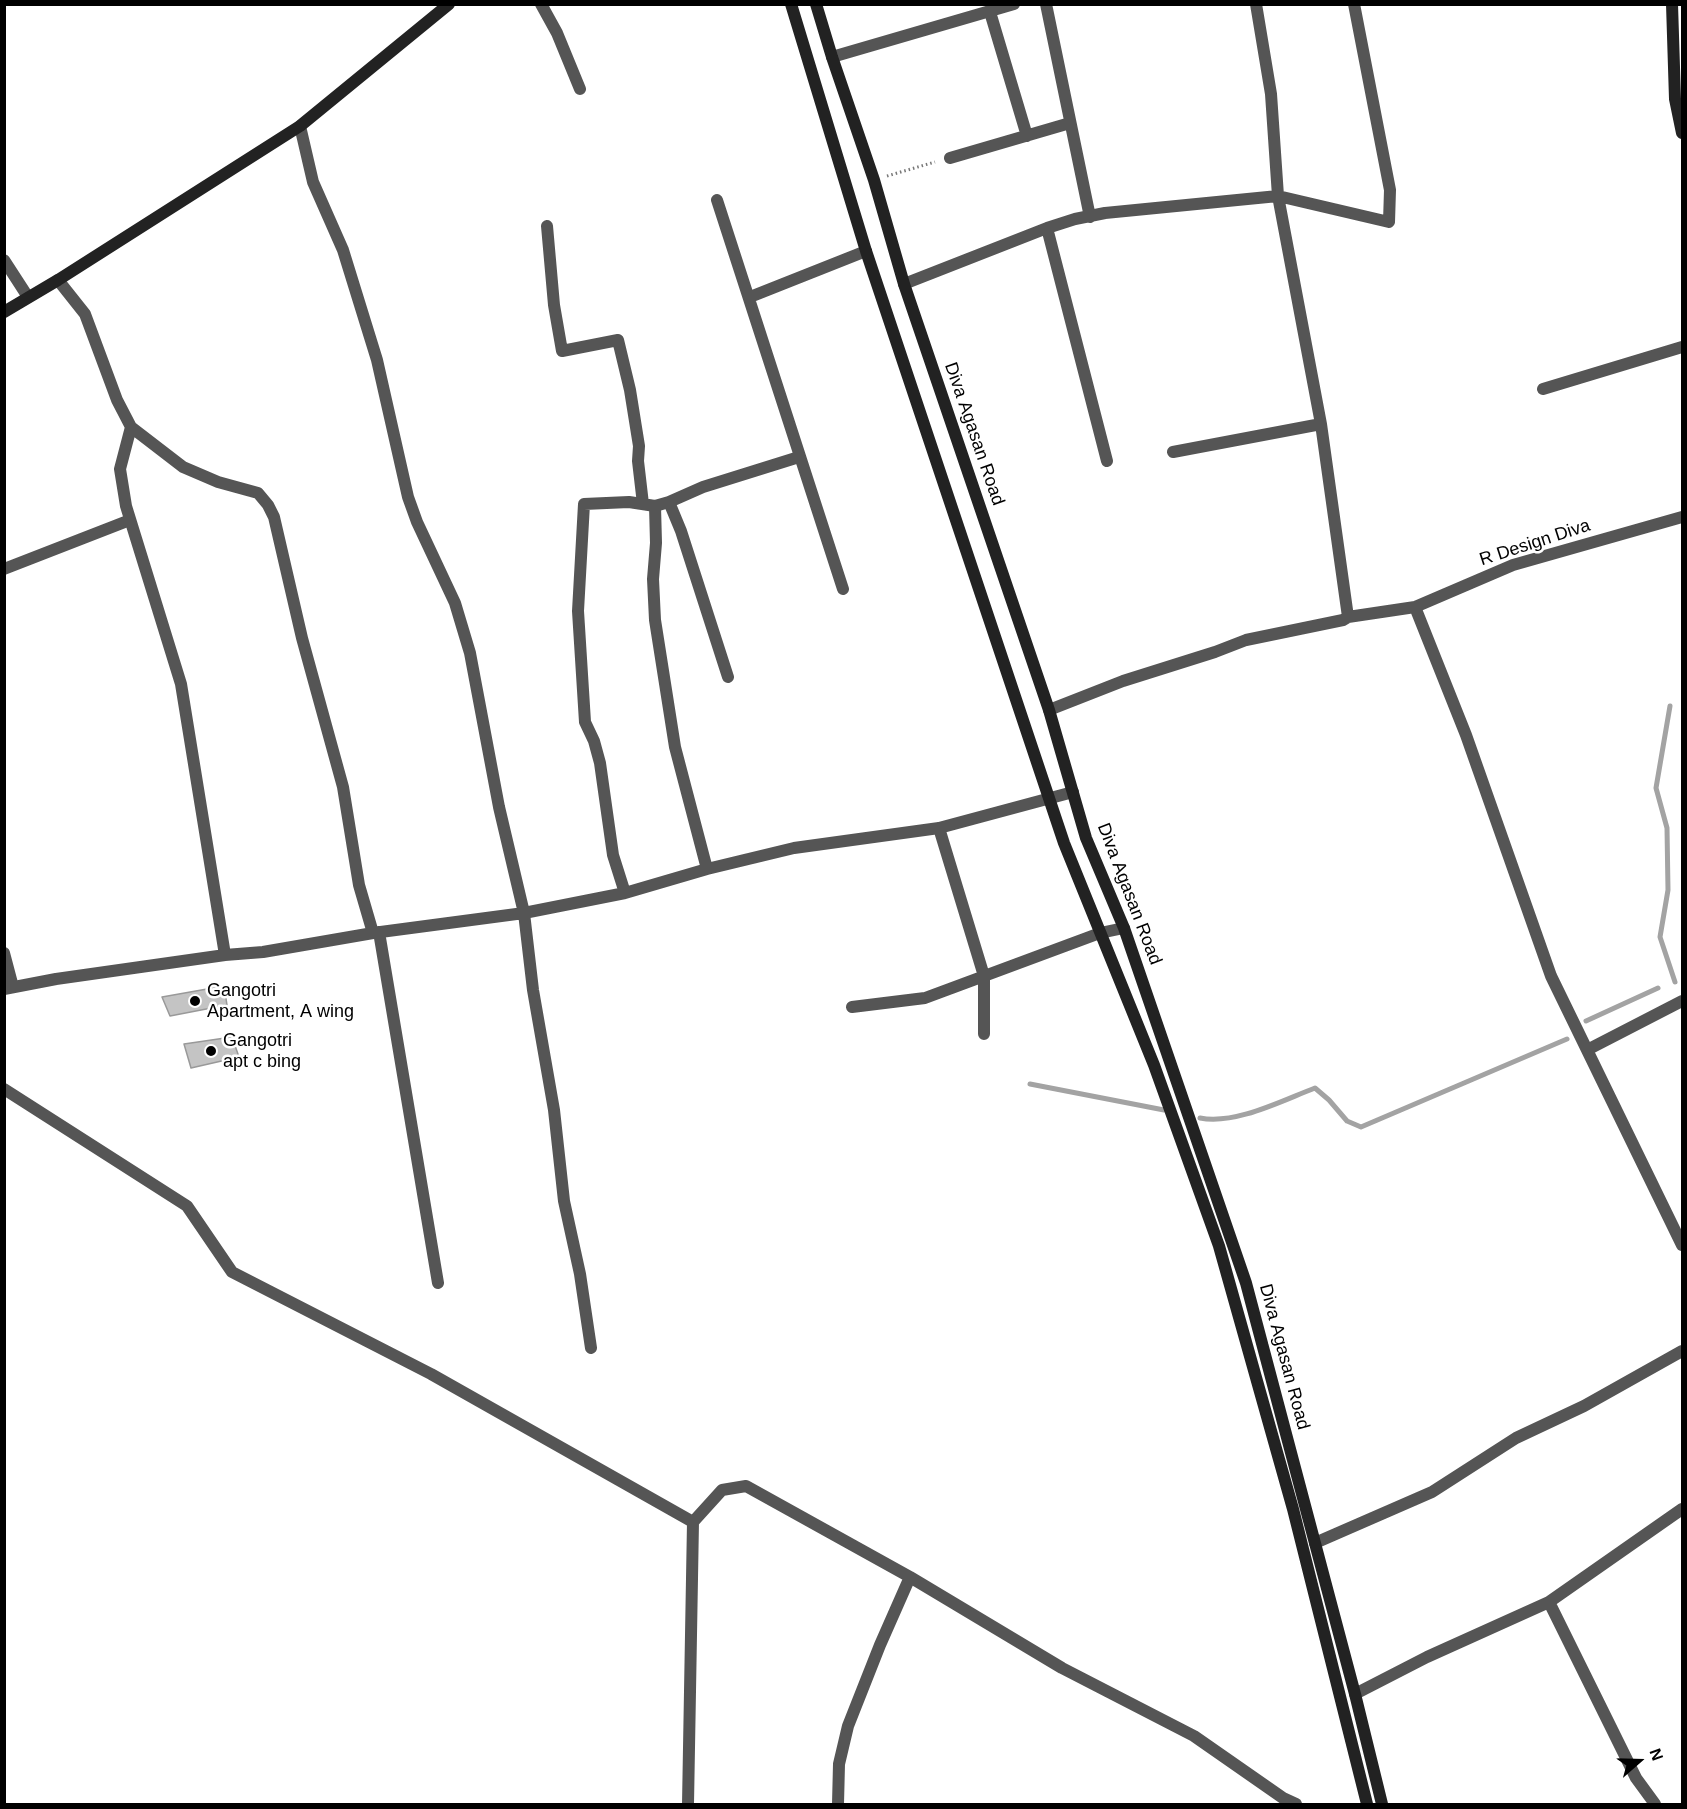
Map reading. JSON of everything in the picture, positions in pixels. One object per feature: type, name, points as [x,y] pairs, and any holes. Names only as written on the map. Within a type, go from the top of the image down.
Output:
[{"type":"street","points":[[4,312],[300,126],[449,4]]},
{"type":"street","points":[[541,4],[557,33],[580,88]]},
{"type":"street","points":[[791,4],[866,251],[1064,843],[1154,1065],[1219,1246],[1293,1509],[1367,1804]]},
{"type":"street","name":"Diva Agasan Road","points":[[816,4],[874,180],[904,284],[1049,710],[1086,838],[1124,928],[1246,1283],[1382,1804]]},
{"type":"street","points":[[832,57],[1014,4]]},
{"type":"street","points":[[1046,4],[1090,217]]},
{"type":"street","points":[[1256,4],[1271,94],[1278,196],[1320,424],[1348,617]]},
{"type":"street","points":[[904,284],[1047,228],[1106,213],[1278,196],[1389,222],[1390,190],[1354,4]]},
{"type":"street","points":[[1672,4],[1678,65],[1675,99],[1683,133]]},
{"type":"street","points":[[990,12],[1027,136]]},
{"type":"street","points":[[950,158],[1070,123]]},
{"type":"street","points":[[300,126],[312,182],[343,250],[377,360],[408,497],[454,603],[470,653],[499,807],[524,912],[533,990],[554,1110],[564,1201],[580,1274],[591,1348]]},
{"type":"street","points":[[717,200],[843,589]]},
{"type":"street","points":[[547,226],[554,305],[562,351],[618,340],[630,390],[639,446],[638,461],[656,543],[653,579],[656,620],[675,747],[706,869]]},
{"type":"street","points":[[1047,228],[1107,461]]},
{"type":"street","points":[[750,297],[866,251]]},
{"type":"street","points":[[4,260],[28,297]]},
{"type":"street","points":[[58,280],[85,314],[117,400],[131,427],[183,467],[218,482],[258,493],[268,504],[274,518],[302,638],[343,787],[359,885],[376,932],[438,1283]]},
{"type":"street","points":[[1543,389],[1683,347]]},
{"type":"street","points":[[1173,452],[1320,424]]},
{"type":"street","points":[[131,427],[120,469],[130,520],[181,684],[225,955]]},
{"type":"street","points":[[625,894],[613,855],[600,763],[594,741],[585,722],[578,611],[584,504],[629,502],[649,505],[669,502],[703,487],[799,457]]},
{"type":"street","points":[[669,502],[681,531],[728,677]]},
{"type":"street","name":"R Design Diva","points":[[1049,710],[1123,681],[1246,640],[1343,620],[1348,617],[1415,608],[1513,565],[1683,517]]},
{"type":"street","points":[[4,569],[130,520]]},
{"type":"street","points":[[1415,608],[1466,735],[1551,976],[1683,1245]]},
{"type":"street","points":[[4,953],[9,988],[225,955],[263,952],[376,932],[524,912],[625,894],[706,869],[794,848],[939,828],[1073,792]]},
{"type":"street","points":[[939,828],[984,976],[984,1034]]},
{"type":"street","points":[[852,1007],[925,998],[1100,933],[1124,928]]},
{"type":"street","points":[[1587,1050],[1683,1001]]},
{"type":"street","points":[[4,1089],[187,1206],[232,1272],[431,1374],[693,1522]]},
{"type":"street","points":[[1315,1543],[1432,1492],[1516,1438],[1584,1406],[1683,1352]]},
{"type":"street","points":[[688,1804],[693,1522],[722,1490],[746,1486],[910,1577],[1062,1668],[1194,1736],[1279,1801],[1296,1804]]},
{"type":"street","points":[[1355,1694],[1427,1657],[1549,1602],[1683,1509]]},
{"type":"street","points":[[838,1804],[839,1764],[848,1726],[910,1577]]},
{"type":"street","points":[[1549,1602],[1636,1778],[1654,1804]]},
{"type":"path","points":[[874,180],[950,158]]},
{"type":"building","name":"Gangotri Apartment, A wing","points":[[224,986],[227,1005],[170,1016],[162,997]]},
{"type":"building","name":"Gangotri apt c bing","points":[[232,1037],[239,1057],[191,1068],[184,1044]]},
{"type":"waterway","points":[[1670,706],[1656,788],[1667,828],[1668,890],[1660,937],[1675,982]]},
{"type":"waterway","points":[[1586,1021],[1658,988]]},
{"type":"waterway","points":[[1200,1118],[1214,1119],[1243,1115],[1315,1088],[1347,1121],[1361,1127],[1567,1039]]},
{"type":"waterway","points":[[1030,1084],[1164,1110]]},
{"type":"place","name":"Gangotri Apartment, A wing","points":[[195,1001]]},
{"type":"place","name":"Gangotri apt c bing","points":[[211,1051]]}]
